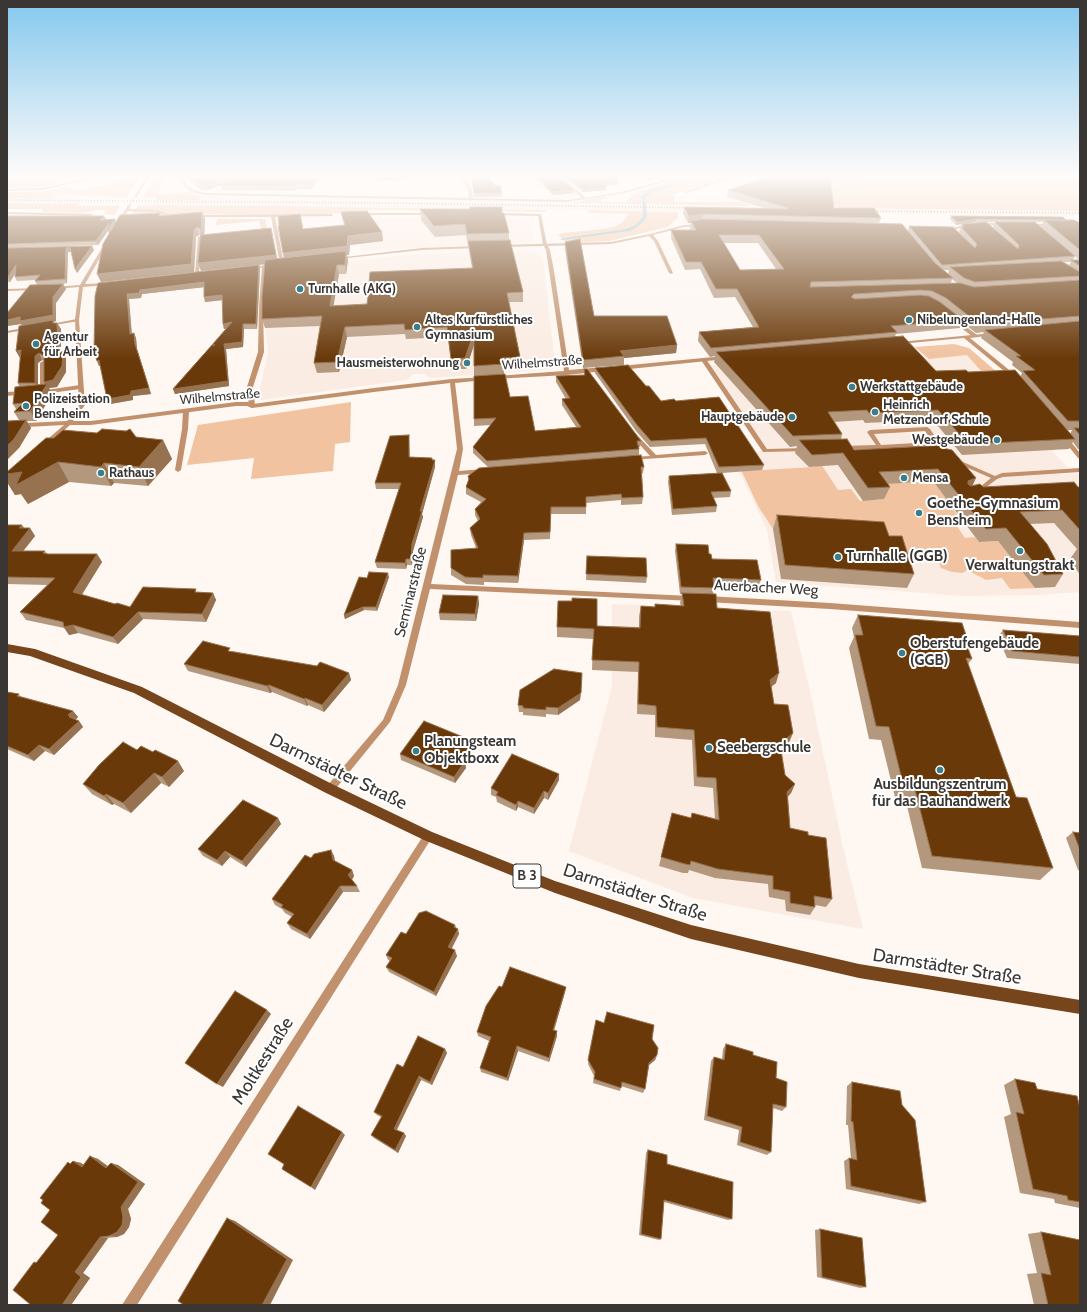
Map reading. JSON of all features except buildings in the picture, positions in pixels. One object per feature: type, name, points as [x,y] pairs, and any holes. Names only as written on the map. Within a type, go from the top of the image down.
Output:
[{"type":"main road","name":"Darmstädter Straße","points":[[7,648],[31,652],[138,690],[330,789],[428,836],[556,887],[691,932],[859,971],[1080,1007]]},
{"type":"street","points":[[38,450],[79,412],[82,405],[77,320],[81,286],[102,247],[109,237]]},
{"type":"street","points":[[197,274],[200,237]]},
{"type":"street","points":[[277,237],[282,264]]},
{"type":"street","points":[[544,237],[552,270],[567,372]]},
{"type":"street","points":[[495,246],[611,243],[639,237]]},
{"type":"street","points":[[652,237],[656,241],[671,273]]},
{"type":"street","points":[[334,258],[422,249],[481,247]]},
{"type":"street","points":[[241,269],[289,263]]},
{"type":"street","points":[[252,406],[250,387],[262,352],[261,306],[264,266]]},
{"type":"street","points":[[189,275],[204,273]]},
{"type":"street","points":[[51,288],[117,283]]},
{"type":"street","points":[[7,290],[43,288]]},
{"type":"street","points":[[952,317],[974,336]]},
{"type":"street","points":[[46,325],[77,320]]},
{"type":"street","points":[[7,332],[38,326]]},
{"type":"street","points":[[890,344],[996,334]]},
{"type":"street","points":[[966,337],[1006,370],[1016,381]]},
{"type":"street","name":"Wilhelmstraße","points":[[7,426],[69,422],[91,423],[236,404],[248,404],[252,406],[452,381],[567,372],[590,373],[728,358]]},
{"type":"street","points":[[704,360],[765,451],[812,449]]},
{"type":"street","points":[[42,392],[43,363]]},
{"type":"street","name":"Seminarstraße","points":[[330,789],[386,722],[402,685],[460,450],[452,381]]},
{"type":"street","points":[[35,392],[80,387]]},
{"type":"street","points":[[7,394],[28,393]]},
{"type":"street","points":[[178,470],[185,429],[186,411]]},
{"type":"street","points":[[629,427],[654,456]]},
{"type":"street","points":[[836,448],[880,447],[937,444],[927,429],[870,432],[880,447]]},
{"type":"street","points":[[1064,434],[1080,457]]},
{"type":"street","points":[[623,460],[654,456],[705,453]]},
{"type":"street","points":[[944,459],[959,461],[995,478]]},
{"type":"street","points":[[969,495],[978,492],[995,478],[1002,475],[1080,470]]},
{"type":"street","points":[[455,473],[487,471]]},
{"type":"street","name":"Auerbacher Weg","points":[[426,586],[800,604],[1080,625]]},
{"type":"street","name":"Moltkestraße","points":[[129,1305],[428,836]]},
{"type":"shaded area","points":[[357,237],[533,237],[534,240],[530,242],[362,251]]},
{"type":"shaded area","points":[[561,237],[625,237],[609,241],[567,243]]},
{"type":"shaded area","name":"Altes Kurfürstliches Gymnasium","points":[[531,251],[539,253],[544,263],[555,366],[552,369],[432,378],[426,376],[425,374],[413,374],[407,380],[261,400],[258,398],[268,352],[265,320],[318,265],[415,254]]},
{"type":"shaded area","points":[[954,344],[969,348],[998,373],[982,372],[967,355],[929,359],[915,347]]},
{"type":"shaded area","name":"Goethe-Gymnasium Bensheim","points":[[917,347],[968,354],[1031,426],[1055,450],[1052,451],[1068,468],[1056,469],[1061,474],[1077,473],[1080,476],[1080,486],[1073,487],[1080,495],[1080,592],[1036,595],[962,596],[776,582],[767,530],[731,454],[762,451],[705,366]]},
{"type":"shaded area","points":[[351,402],[350,442],[335,444],[333,471],[251,479],[254,458],[187,465],[198,425]]},
{"type":"shaded area","points":[[734,455],[762,470],[814,467],[821,464],[838,490],[851,489],[860,501],[884,499],[875,484],[941,481],[951,506],[964,524],[956,525],[965,538],[975,537],[979,542],[998,541],[1035,588],[1010,589],[1002,578],[986,580],[967,570],[963,573],[952,572],[941,568],[939,563],[929,561],[910,562],[773,529],[758,506]]},
{"type":"shaded area","name":"Seebergschule","points":[[612,604],[791,611],[811,696],[842,843],[863,929],[693,898],[569,851],[612,686]]},
{"type":"waterway","points":[[562,239],[575,237]]},
{"type":"place","name":"Turnhalle (AKG)","points":[[300,289]]},
{"type":"place","name":"Nibelungenland-Halle","points":[[909,320]]},
{"type":"place","name":"Altes Kurfürstliches Gymnasium","points":[[417,327]]},
{"type":"place","name":"Agentur für Arbeit","points":[[36,344]]},
{"type":"place","name":"Hausmeisterwohnung","points":[[467,363]]},
{"type":"place","name":"Werkstattgebäude","points":[[852,387]]},
{"type":"place","name":"Polizeistation Bensheim","points":[[26,406]]},
{"type":"place","name":"Heinrich Metzendorf Schule","points":[[875,412]]},
{"type":"place","name":"Hauptgebäude","points":[[792,417]]},
{"type":"place","name":"Westgebäude","points":[[997,440]]},
{"type":"place","name":"Rathaus","points":[[101,473]]},
{"type":"place","name":"Mensa","points":[[904,478]]},
{"type":"place","name":"Goethe-Gymnasium Bensheim","points":[[919,513]]},
{"type":"place","name":"Verwaltungstrakt","points":[[1020,551]]},
{"type":"place","name":"Turnhalle (GGB)","points":[[838,557]]},
{"type":"place","name":"Oberstufengebäude (GGB)","points":[[902,653]]},
{"type":"place","name":"Seebergschule","points":[[709,748]]},
{"type":"place","name":"Planungsteam Objektboxx","points":[[416,751]]},
{"type":"place","name":"Ausbildungszentrum für das Bauhandwerk","points":[[940,770]]}]
